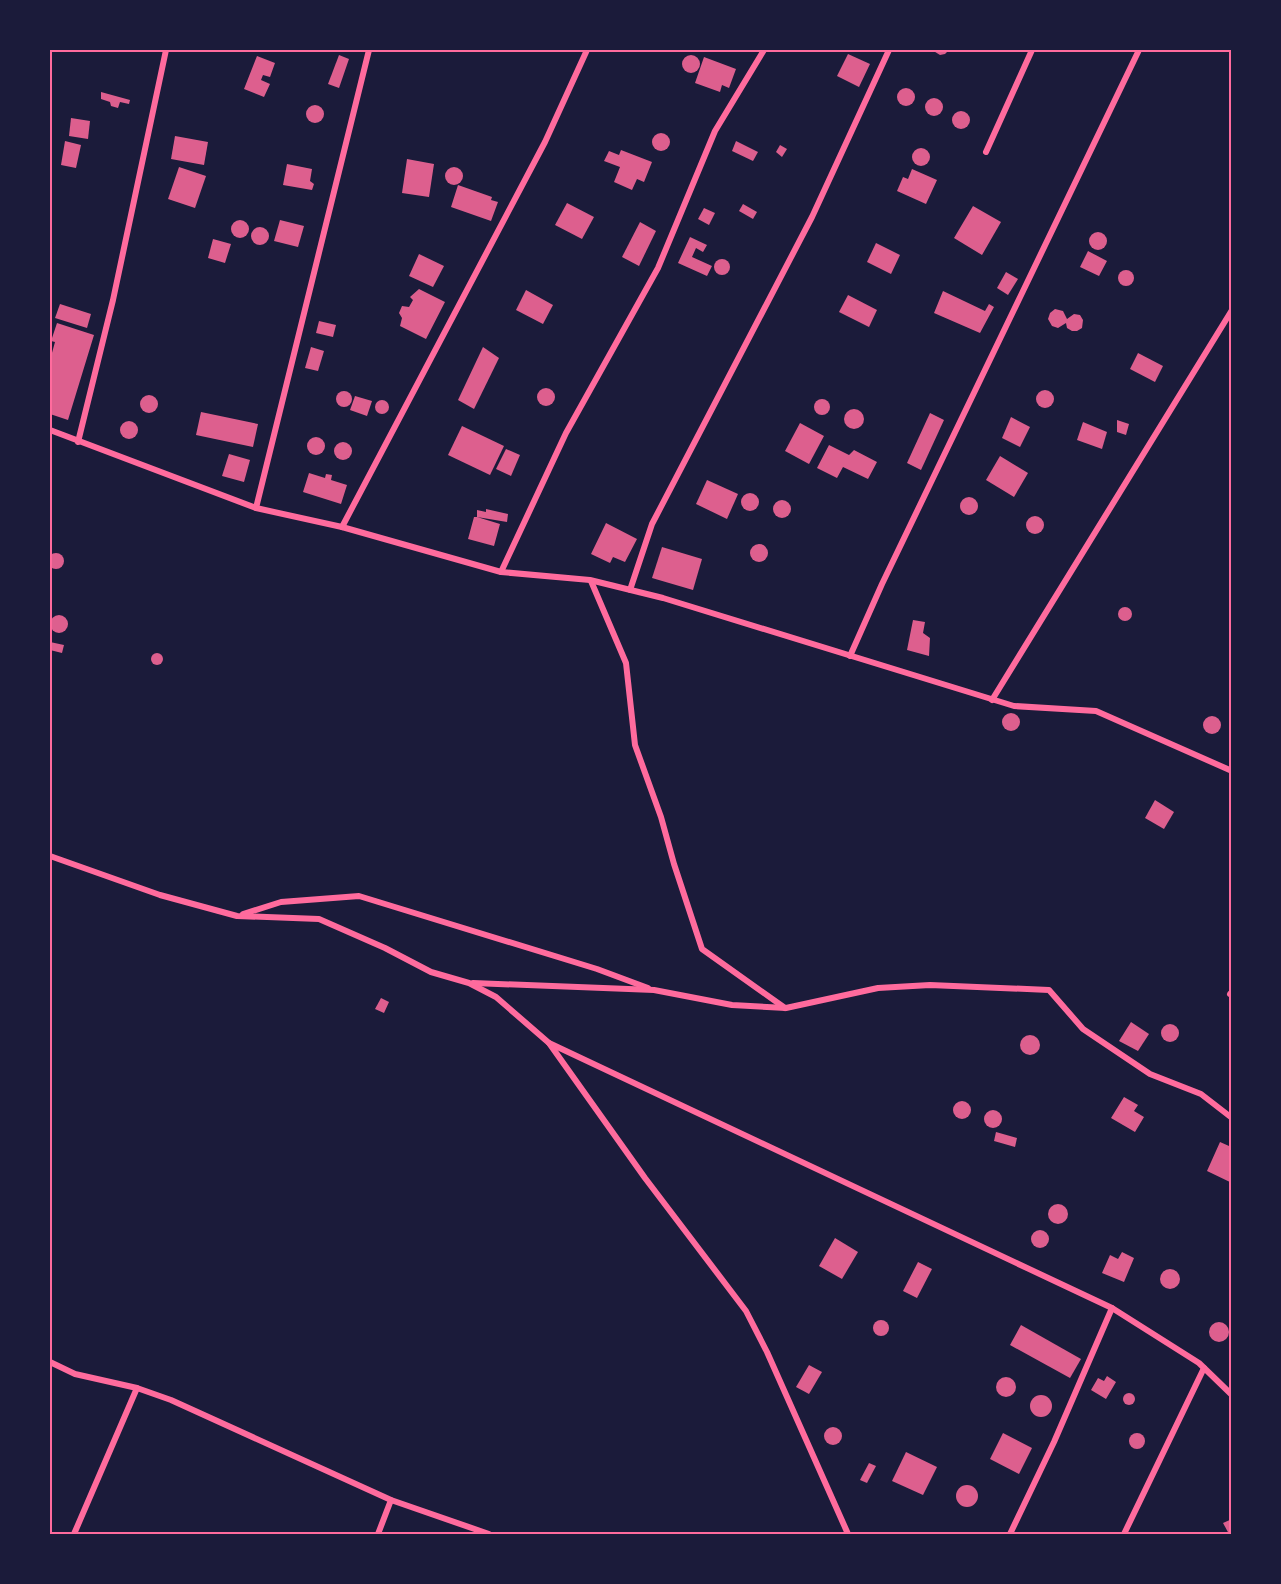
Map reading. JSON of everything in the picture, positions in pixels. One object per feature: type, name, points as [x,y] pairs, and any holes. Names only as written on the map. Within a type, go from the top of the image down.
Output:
[{"type":"street","points":[[78,442],[113,300],[166,50]]},
{"type":"street","points":[[256,508],[369,50]]},
{"type":"street","points":[[342,527],[545,142],[587,50]]},
{"type":"street","points":[[501,572],[566,433],[658,268],[715,131],[764,50]]},
{"type":"street","points":[[630,590],[652,524],[812,217],[889,50]]},
{"type":"street","points":[[986,152],[1032,50]]},
{"type":"street","points":[[850,656],[882,584],[1139,50]]},
{"type":"street","points":[[992,700],[1232,310]]},
{"type":"street","points":[[50,430],[256,508],[342,527],[501,572],[591,581],[663,598],[1014,706],[1096,711],[1232,771]]},
{"type":"street","points":[[591,581],[626,663],[635,745],[702,949],[786,1008]]},
{"type":"street","points":[[50,856],[160,895],[237,916],[319,919],[385,948],[431,972],[470,983],[496,997],[549,1043],[645,1178],[746,1311],[767,1352],[848,1534]]},
{"type":"street","points":[[237,916],[281,902],[359,896],[597,969],[654,990]]},
{"type":"street","points":[[470,983],[654,990],[732,1005],[786,1008],[878,988],[930,986],[1049,990],[1083,1029],[1150,1074],[1201,1094],[1232,1118]]},
{"type":"street","points":[[549,1043],[1112,1308],[1199,1363],[1232,1395]]},
{"type":"street","points":[[1010,1534],[1054,1442],[1112,1308]]},
{"type":"street","points":[[50,1362],[75,1374],[137,1388],[171,1400],[391,1500],[489,1534]]},
{"type":"street","points":[[1124,1534],[1204,1368]]},
{"type":"street","points":[[74,1534],[137,1388]]},
{"type":"street","points":[[378,1534],[391,1500]]},
{"type":"building","points":[[932,50],[949,50],[940,55]]},
{"type":"building","points":[[848,54],[870,64],[859,87],[837,76]]},
{"type":"building","points":[[339,55],[349,59],[339,88],[328,84]]},
{"type":"building","points":[[691,55],[697,58],[700,64],[697,70],[691,73],[685,70],[682,64],[685,58]]},
{"type":"building","points":[[257,56],[275,63],[270,77],[263,75],[261,80],[270,84],[264,97],[244,89]]},
{"type":"building","points":[[704,57],[736,69],[729,88],[722,85],[720,92],[695,83]]},
{"type":"building","points":[[906,88],[912,91],[915,97],[912,103],[906,106],[900,103],[897,97],[900,91]]},
{"type":"building","points":[[101,92],[130,100],[129,104],[120,102],[118,108],[111,106],[110,102],[101,99]]},
{"type":"building","points":[[934,98],[940,101],[943,107],[940,113],[934,116],[928,113],[925,107],[928,101]]},
{"type":"building","points":[[315,105],[321,108],[324,114],[321,120],[315,123],[309,120],[306,114],[309,108]]},
{"type":"building","points":[[961,111],[967,114],[970,120],[967,126],[961,129],[955,126],[952,120],[955,114]]},
{"type":"building","points":[[71,118],[90,121],[88,139],[69,136]]},
{"type":"building","points":[[661,133],[667,136],[670,142],[667,148],[661,151],[655,148],[652,142],[655,136]]},
{"type":"building","points":[[175,136],[208,142],[204,165],[171,159]]},
{"type":"building","points":[[65,141],[81,145],[76,168],[61,165]]},
{"type":"building","points":[[736,141],[758,152],[753,161],[732,151]]},
{"type":"building","points":[[780,145],[787,149],[782,157],[776,152]]},
{"type":"building","points":[[921,148],[927,151],[930,157],[927,163],[921,166],[915,163],[912,157],[915,151]]},
{"type":"building","points":[[621,150],[652,162],[644,182],[637,179],[632,190],[614,182],[620,167],[604,161],[609,151],[619,155]]},
{"type":"building","points":[[407,159],[434,164],[429,197],[402,193]]},
{"type":"building","points":[[287,164],[312,169],[310,181],[314,184],[312,190],[283,185]]},
{"type":"building","points":[[179,167],[206,176],[195,208],[168,199]]},
{"type":"building","points":[[454,167],[460,170],[463,176],[460,182],[454,185],[448,182],[445,176],[448,170]]},
{"type":"building","points":[[912,169],[937,180],[926,204],[897,191],[903,177],[908,179]]},
{"type":"building","points":[[458,185],[492,197],[491,200],[498,202],[491,221],[451,207]]},
{"type":"building","points":[[567,203],[594,217],[582,239],[555,225]]},
{"type":"building","points":[[743,204],[757,212],[753,219],[739,211]]},
{"type":"building","points":[[973,206],[1001,222],[982,255],[954,238]]},
{"type":"building","points":[[704,208],[715,213],[709,225],[698,219]]},
{"type":"building","points":[[240,220],[246,223],[249,229],[246,235],[240,238],[234,235],[231,229],[234,223]]},
{"type":"building","points":[[280,220],[304,226],[298,247],[274,241]]},
{"type":"building","points":[[640,222],[656,231],[639,266],[622,257]]},
{"type":"building","points":[[260,227],[266,230],[269,236],[266,242],[260,245],[254,242],[251,236],[254,230]]},
{"type":"building","points":[[1098,232],[1104,235],[1107,241],[1104,247],[1098,250],[1092,247],[1089,241],[1092,235]]},
{"type":"building","points":[[690,237],[707,245],[703,252],[696,248],[692,257],[712,266],[707,276],[678,263]]},
{"type":"building","points":[[213,239],[231,244],[225,263],[208,258]]},
{"type":"building","points":[[876,243],[900,255],[891,274],[867,262]]},
{"type":"building","points":[[1088,251],[1107,261],[1099,276],[1080,267]]},
{"type":"building","points":[[419,254],[444,266],[433,287],[409,276]]},
{"type":"building","points":[[719,259],[725,259],[730,267],[728,273],[719,275],[714,270],[714,264]]},
{"type":"building","points":[[1123,270],[1129,270],[1134,278],[1132,284],[1123,286],[1118,281],[1118,275]]},
{"type":"building","points":[[1006,272],[1018,279],[1008,295],[997,288]]},
{"type":"building","points":[[419,289],[445,302],[426,339],[400,326],[402,318],[399,313],[402,306],[409,307],[413,300],[410,297]]},
{"type":"building","points":[[526,290],[553,305],[543,324],[516,310]]},
{"type":"building","points":[[943,291],[985,311],[989,304],[994,307],[980,333],[934,313]]},
{"type":"building","points":[[848,295],[877,310],[869,327],[839,312]]},
{"type":"building","points":[[60,304],[91,314],[87,328],[55,318]]},
{"type":"building","points":[[1055,309],[1063,311],[1067,319],[1074,314],[1080,315],[1083,320],[1082,328],[1072,331],[1067,328],[1066,323],[1058,328],[1052,326],[1048,319],[1050,313]]},
{"type":"building","points":[[319,321],[336,325],[333,337],[316,333]]},
{"type":"building","points":[[57,323],[94,335],[68,420],[50,414],[50,360],[55,342],[51,341]]},
{"type":"building","points":[[311,347],[324,351],[318,371],[305,368]]},
{"type":"building","points":[[483,347],[499,358],[474,409],[458,400]]},
{"type":"building","points":[[1138,353],[1163,366],[1155,382],[1130,369]]},
{"type":"building","points":[[546,388],[552,391],[555,397],[552,403],[546,406],[540,403],[537,397],[540,391]]},
{"type":"building","points":[[1045,390],[1051,393],[1054,399],[1051,405],[1045,408],[1039,405],[1036,399],[1039,393]]},
{"type":"building","points":[[344,391],[350,393],[352,399],[350,405],[344,407],[338,405],[336,399],[338,393]]},
{"type":"building","points":[[149,395],[155,398],[158,404],[155,410],[149,413],[143,410],[140,404],[143,398]]},
{"type":"building","points":[[355,396],[372,401],[367,416],[350,410]]},
{"type":"building","points":[[819,399],[825,399],[830,407],[828,413],[819,415],[814,410],[814,404]]},
{"type":"building","points":[[382,400],[387,402],[389,407],[387,412],[382,414],[377,412],[375,407],[377,402]]},
{"type":"building","points":[[854,409],[861,412],[864,419],[861,426],[854,429],[847,426],[844,419],[847,412]]},
{"type":"building","points":[[201,412],[258,424],[253,447],[196,435]]},
{"type":"building","points":[[930,413],[944,420],[921,470],[907,463]]},
{"type":"building","points":[[1011,417],[1030,427],[1020,447],[1002,438]]},
{"type":"building","points":[[1117,420],[1129,424],[1126,435],[1117,432]]},
{"type":"building","points":[[129,421],[135,424],[138,430],[135,436],[129,439],[123,436],[120,430],[123,424]]},
{"type":"building","points":[[1083,422],[1107,432],[1102,449],[1077,440]]},
{"type":"building","points":[[800,423],[824,436],[809,464],[785,451]]},
{"type":"building","points":[[462,426],[504,446],[490,475],[448,455]]},
{"type":"building","points":[[316,437],[322,440],[325,446],[322,452],[316,455],[310,452],[307,446],[310,440]]},
{"type":"building","points":[[343,442],[349,445],[352,451],[349,457],[343,460],[337,457],[334,451],[337,445]]},
{"type":"building","points":[[829,445],[849,455],[854,450],[877,462],[868,479],[843,467],[837,478],[817,468]]},
{"type":"building","points":[[506,449],[520,455],[511,476],[496,469]]},
{"type":"building","points":[[229,454],[250,460],[244,482],[222,476]]},
{"type":"building","points":[[1000,456],[1028,473],[1014,497],[986,480]]},
{"type":"building","points":[[309,473],[325,478],[326,474],[332,475],[331,480],[347,485],[341,504],[303,492]]},
{"type":"building","points":[[707,480],[738,494],[727,519],[696,504]]},
{"type":"building","points":[[750,493],[756,496],[759,502],[756,508],[750,511],[744,508],[741,502],[744,496]]},
{"type":"building","points":[[969,497],[975,500],[978,506],[975,512],[969,515],[963,512],[960,506],[963,500]]},
{"type":"building","points":[[778,500],[786,500],[791,505],[789,516],[778,518],[773,513],[773,505]]},
{"type":"building","points":[[486,509],[508,514],[507,522],[477,517],[477,510],[486,512]]},
{"type":"building","points":[[1035,516],[1041,519],[1044,525],[1041,531],[1035,534],[1029,531],[1026,525],[1029,519]]},
{"type":"building","points":[[474,517],[500,524],[494,546],[468,539]]},
{"type":"building","points":[[606,523],[637,539],[625,562],[613,557],[610,563],[591,554]]},
{"type":"building","points":[[759,544],[765,547],[768,553],[765,559],[759,562],[753,559],[750,553],[753,547]]},
{"type":"building","points":[[662,547],[702,559],[693,590],[652,578]]},
{"type":"building","points":[[53,553],[59,553],[64,561],[62,567],[53,569],[48,564],[48,558]]},
{"type":"building","points":[[1122,607],[1128,607],[1132,614],[1128,621],[1122,621],[1118,617],[1118,611]]},
{"type":"building","points":[[59,615],[65,618],[68,624],[65,630],[59,633],[53,630],[50,624],[53,618]]},
{"type":"building","points":[[913,620],[925,622],[923,633],[930,638],[929,656],[907,650]]},
{"type":"building","points":[[50,642],[64,645],[62,653],[50,650]]},
{"type":"building","points":[[159,653],[162,654],[162,664],[155,665],[152,664],[151,657],[152,654]]},
{"type":"building","points":[[1011,713],[1017,716],[1020,722],[1017,728],[1011,731],[1005,728],[1002,722],[1005,716]]},
{"type":"building","points":[[1212,716],[1218,719],[1221,725],[1218,731],[1212,734],[1206,731],[1203,725],[1206,719]]},
{"type":"building","points":[[1155,800],[1174,812],[1164,829],[1145,818]]},
{"type":"building","points":[[381,998],[389,1002],[384,1013],[375,1009]]},
{"type":"building","points":[[1131,1022],[1149,1034],[1138,1051],[1119,1041]]},
{"type":"building","points":[[1170,1024],[1176,1027],[1179,1033],[1176,1039],[1170,1042],[1164,1039],[1161,1033],[1164,1027]]},
{"type":"building","points":[[1030,1035],[1037,1038],[1040,1045],[1037,1052],[1030,1055],[1023,1052],[1020,1045],[1023,1038]]},
{"type":"building","points":[[1124,1097],[1138,1105],[1134,1111],[1144,1117],[1135,1132],[1111,1118]]},
{"type":"building","points":[[958,1101],[966,1101],[971,1106],[969,1117],[958,1119],[953,1114],[953,1106]]},
{"type":"building","points":[[989,1110],[997,1110],[1002,1115],[1000,1126],[989,1128],[984,1123],[984,1115]]},
{"type":"building","points":[[996,1132],[1017,1138],[1015,1147],[994,1141]]},
{"type":"building","points":[[1220,1142],[1229,1146],[1232,1142],[1232,1183],[1207,1171]]},
{"type":"building","points":[[1058,1204],[1065,1207],[1068,1214],[1065,1221],[1058,1224],[1051,1221],[1048,1214],[1051,1207]]},
{"type":"building","points":[[1040,1230],[1046,1233],[1049,1239],[1046,1245],[1040,1248],[1034,1245],[1031,1239],[1034,1233]]},
{"type":"building","points":[[835,1238],[858,1252],[842,1279],[819,1266]]},
{"type":"building","points":[[1122,1252],[1134,1258],[1124,1282],[1102,1273],[1110,1255],[1118,1259]]},
{"type":"building","points":[[918,1262],[932,1269],[917,1298],[903,1291]]},
{"type":"building","points":[[1170,1269],[1177,1272],[1180,1279],[1177,1286],[1170,1289],[1163,1286],[1160,1279],[1163,1272]]},
{"type":"building","points":[[878,1320],[884,1320],[889,1328],[887,1334],[878,1336],[873,1331],[873,1325]]},
{"type":"building","points":[[1219,1322],[1226,1325],[1229,1332],[1226,1339],[1219,1342],[1212,1339],[1209,1332],[1212,1325]]},
{"type":"building","points":[[1021,1325],[1081,1359],[1070,1378],[1010,1345]]},
{"type":"building","points":[[809,1365],[822,1372],[809,1394],[796,1387]]},
{"type":"building","points":[[1107,1376],[1116,1382],[1106,1399],[1091,1390],[1098,1378],[1104,1381]]},
{"type":"building","points":[[1006,1377],[1013,1380],[1016,1387],[1013,1394],[1006,1397],[999,1394],[996,1387],[999,1380]]},
{"type":"building","points":[[1131,1393],[1134,1394],[1134,1404],[1127,1405],[1124,1404],[1123,1397],[1124,1394]]},
{"type":"building","points":[[1037,1395],[1045,1395],[1052,1402],[1052,1410],[1045,1417],[1037,1417],[1030,1410],[1030,1402]]},
{"type":"building","points":[[833,1427],[839,1430],[842,1436],[839,1442],[833,1445],[827,1442],[824,1436],[827,1430]]},
{"type":"building","points":[[1003,1433],[1032,1448],[1019,1474],[990,1459]]},
{"type":"building","points":[[1137,1433],[1145,1441],[1137,1449],[1129,1441]]},
{"type":"building","points":[[906,1452],[937,1467],[923,1495],[892,1481]]},
{"type":"building","points":[[869,1463],[876,1466],[867,1483],[860,1480]]},
{"type":"building","points":[[967,1485],[975,1488],[978,1496],[975,1504],[967,1507],[959,1504],[956,1496],[959,1488]]},
{"type":"building","points":[[1232,1519],[1232,1534],[1229,1534],[1223,1523]]}]
